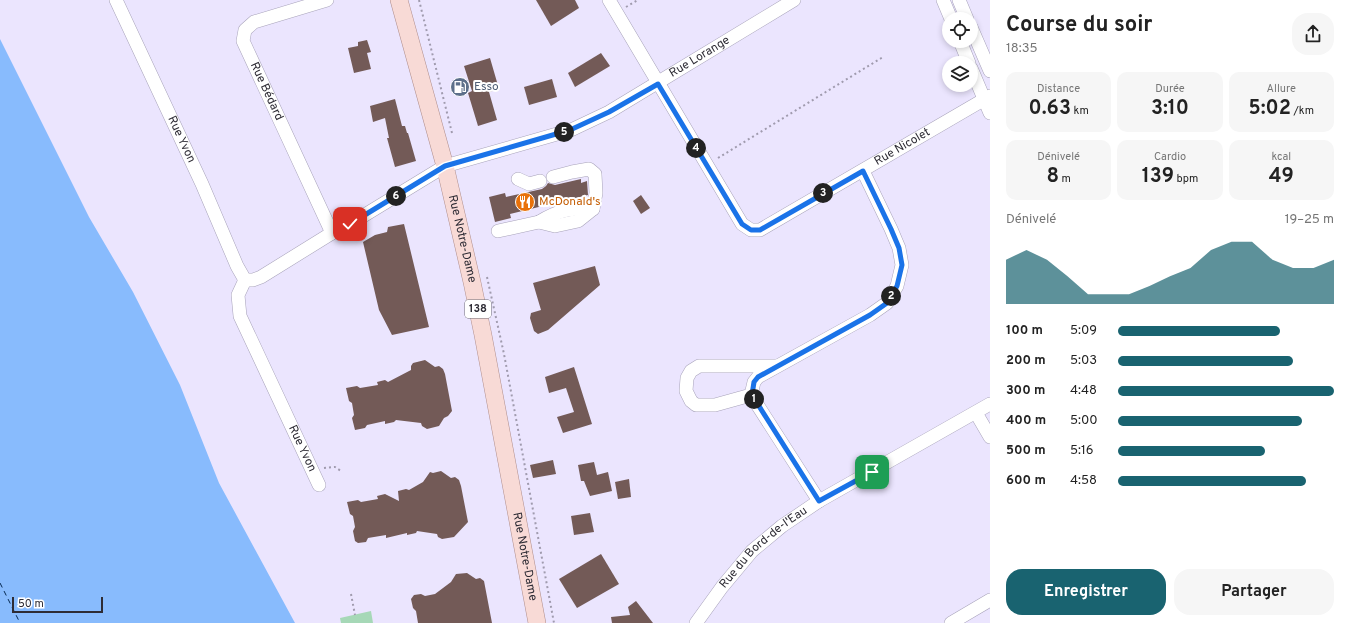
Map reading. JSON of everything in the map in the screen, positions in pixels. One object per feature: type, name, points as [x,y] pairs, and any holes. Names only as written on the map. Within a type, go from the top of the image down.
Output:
[{"type":"main road","name":"Rue Notre-Dame","points":[[399,0],[445,166],[483,336],[537,623]]},
{"type":"street","name":"Rue Yvon","points":[[116,0],[202,184],[237,266],[245,280],[238,295],[240,316],[319,485]]},
{"type":"street","name":"Rue Bédard","points":[[327,0],[254,22],[245,30],[243,41],[332,233]]},
{"type":"street","points":[[609,0],[707,165]]},
{"type":"street","name":"Rue Lorange","points":[[245,280],[253,280],[261,276],[445,166],[570,130],[609,112],[658,84],[794,0]]},
{"type":"street","points":[[943,0],[948,12]]},
{"type":"street","points":[[959,0],[964,12]]},
{"type":"street","points":[[978,43],[990,71]]},
{"type":"street","points":[[978,81],[987,97],[990,113]]},
{"type":"street","name":"Rue Nicolet","points":[[707,165],[742,224],[751,230],[760,230],[987,97]]},
{"type":"street","points":[[498,231],[540,222],[555,226],[578,221],[593,209],[596,192],[595,174],[589,169],[553,177]]},
{"type":"street","points":[[819,501],[752,395],[754,382],[758,377],[870,315],[887,303],[897,286],[902,265],[899,248],[863,171]]},
{"type":"street","points":[[518,179],[528,184],[540,181]]},
{"type":"street","points":[[752,395],[715,405],[696,404],[691,401],[686,391],[687,378],[691,371],[699,366],[778,366]]},
{"type":"street","name":"Rue du Bord-de-l'Eau","points":[[696,623],[722,587],[752,551],[782,526],[819,501],[990,404]]},
{"type":"street","points":[[976,413],[990,437]]},
{"type":"street","points":[[951,623],[990,600]]},
{"type":"path","points":[[419,0],[453,135]]},
{"type":"path","points":[[707,165],[883,58]]},
{"type":"path","points":[[313,472],[329,467],[335,467],[341,471]]},
{"type":"path","points":[[351,594],[355,615]]},
{"type":"green space","points":[[371,611],[373,623],[341,623],[340,618]]},
{"type":"water","points":[[0,39],[89,217],[133,292],[180,385],[219,483],[295,623],[0,623]]},
{"type":"building","points":[[536,0],[575,0],[579,8],[551,26]]},
{"type":"building","points":[[367,40],[371,52],[367,53],[371,69],[354,73],[348,48],[358,46],[358,42]]},
{"type":"building","points":[[601,53],[610,66],[575,87],[568,73]]},
{"type":"building","points":[[490,58],[499,89],[489,92],[497,120],[478,126],[468,93],[472,91],[464,66]]},
{"type":"building","points":[[552,79],[557,97],[529,105],[524,87]]},
{"type":"building","points":[[395,99],[402,126],[405,126],[408,133],[416,161],[395,167],[387,138],[389,138],[385,118],[373,122],[370,106]]},
{"type":"building","points":[[581,179],[581,183],[587,181],[588,195],[510,214],[511,218],[495,222],[489,197],[505,193],[506,197],[542,189],[548,183],[555,185]]},
{"type":"building","points":[[641,195],[650,208],[641,214],[633,201]]},
{"type":"building","points":[[404,224],[429,327],[392,335],[379,310],[363,242],[375,235],[387,232],[388,227]]},
{"type":"building","points":[[595,266],[600,285],[548,330],[538,334],[534,331],[530,318],[531,313],[541,310],[533,283]]},
{"type":"building","points":[[425,360],[435,367],[439,366],[443,369],[445,374],[452,411],[444,418],[439,426],[427,429],[422,426],[421,423],[396,420],[385,424],[385,421],[367,425],[365,428],[355,430],[352,418],[354,415],[352,403],[349,401],[346,388],[357,386],[360,388],[378,385],[377,382],[385,380],[388,382],[411,370],[413,363]]},
{"type":"building","points":[[574,367],[592,424],[563,433],[557,417],[574,412],[566,388],[549,393],[545,377]]},
{"type":"building","points":[[553,460],[556,474],[533,478],[530,465]]},
{"type":"building","points":[[594,462],[597,475],[608,472],[612,491],[590,496],[584,481],[581,481],[578,465]]},
{"type":"building","points":[[441,471],[451,478],[455,477],[459,480],[461,486],[468,522],[454,537],[442,539],[438,537],[437,534],[417,531],[416,533],[407,535],[407,533],[386,538],[386,535],[368,538],[366,542],[358,543],[355,541],[353,516],[350,514],[347,502],[358,500],[361,502],[378,499],[377,496],[385,494],[399,501],[398,491],[406,489],[409,490],[423,482],[430,472],[433,473]]},
{"type":"building","points":[[629,479],[631,497],[618,499],[615,482]]},
{"type":"building","points":[[590,513],[594,532],[574,535],[571,516]]},
{"type":"building","points":[[601,554],[619,584],[577,608],[559,579]]},
{"type":"building","points":[[467,573],[476,579],[480,578],[484,581],[492,623],[418,623],[416,611],[413,608],[411,599],[414,595],[421,594],[425,596],[435,594],[451,582],[456,574]]},
{"type":"building","points":[[636,601],[653,623],[612,623],[611,617],[630,615],[628,607]]},
{"type":"ferry route","points":[[0,583],[20,623]]},
{"type":"place","name":"Esso","points":[[460,87]]},
{"type":"place","name":"McDonald's","points":[[525,202]]},
{"type":"route","points":[[350,224],[445,166],[570,130],[609,112],[658,84],[742,224],[751,230],[760,230],[863,171],[899,248],[902,265],[897,286],[887,303],[870,315],[758,377],[754,382],[752,395],[819,501],[872,472]]}]
